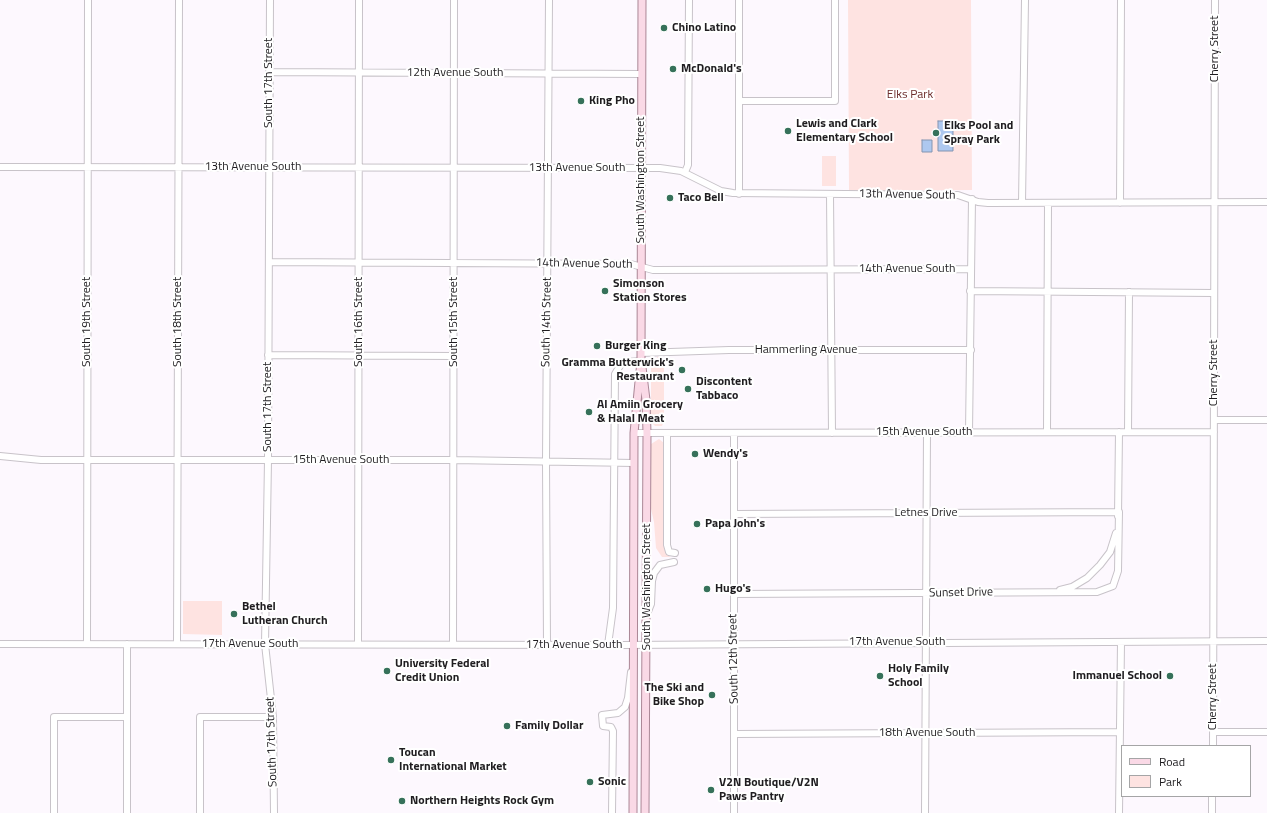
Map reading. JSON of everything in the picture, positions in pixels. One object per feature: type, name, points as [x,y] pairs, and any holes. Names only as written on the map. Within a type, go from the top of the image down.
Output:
[{"type":"main road","name":"South Washington Street","points":[[632,813],[634,433],[641,361],[642,0]]},
{"type":"main road","name":"South Washington Street","points":[[641,361],[646,400],[647,644],[645,813]]},
{"type":"street","name":"South 19th Street","points":[[87,644],[86,460],[88,0]]},
{"type":"street","name":"South 18th Street","points":[[177,644],[179,0]]},
{"type":"street","name":"South 17th Street","points":[[270,0],[268,460],[265,644],[273,717],[274,813]]},
{"type":"street","name":"South 16th Street","points":[[358,644],[359,0]]},
{"type":"street","name":"South 15th Street","points":[[453,644],[454,0]]},
{"type":"street","name":"South 14th Street","points":[[548,644],[546,462],[549,0]]},
{"type":"street","points":[[685,172],[688,165],[689,0]]},
{"type":"street","points":[[739,0],[739,194]]},
{"type":"street","points":[[739,101],[835,101],[835,0]]},
{"type":"street","points":[[1022,203],[1025,0]]},
{"type":"street","points":[[1120,203],[1121,0]]},
{"type":"street","name":"Cherry Street","points":[[1213,745],[1215,0]]},
{"type":"street","name":"12th Avenue South","points":[[269,72],[359,74],[641,74]]},
{"type":"street","name":"13th Avenue South","points":[[0,167],[670,168],[685,172],[721,191],[739,194],[958,195],[981,202],[1022,203],[1267,202]]},
{"type":"street","points":[[830,194],[832,433]]},
{"type":"street","points":[[969,432],[972,199]]},
{"type":"street","points":[[1047,432],[1048,203]]},
{"type":"street","name":"14th Avenue South","points":[[269,262],[631,264],[641,265],[653,270],[971,269]]},
{"type":"street","points":[[970,291],[1214,293]]},
{"type":"street","points":[[1128,432],[1129,292]]},
{"type":"street","name":"Hammerling Avenue","points":[[641,353],[832,349],[970,350]]},
{"type":"street","points":[[268,355],[454,356]]},
{"type":"street","points":[[608,645],[613,608],[616,370],[626,362],[641,361]]},
{"type":"street","points":[[1214,420],[1267,420]]},
{"type":"street","points":[[926,813],[927,432]]},
{"type":"street","points":[[1051,592],[1072,587],[1087,578],[1110,552],[1117,531],[1119,432]]},
{"type":"street","name":"15th Avenue South","points":[[634,433],[1214,432]]},
{"type":"street","points":[[667,433],[667,545],[669,552],[674,553]]},
{"type":"street","name":"South 12th Street","points":[[734,433],[734,813]]},
{"type":"street","name":"15th Avenue South","points":[[0,456],[42,460],[453,460],[634,463]]},
{"type":"street","name":"Letnes Drive","points":[[734,514],[1118,512]]},
{"type":"street","name":"Sunset Drive","points":[[734,594],[1097,592],[1113,586],[1118,571],[1118,512]]},
{"type":"street","points":[[647,614],[651,604],[652,581],[654,573],[660,565],[674,562]]},
{"type":"street","name":"17th Avenue South","points":[[0,644],[608,645],[734,643],[1267,641]]},
{"type":"street","points":[[1119,813],[1120,642]]},
{"type":"street","points":[[127,644],[127,813]]},
{"type":"street","points":[[612,813],[613,731],[611,727],[603,726],[602,715],[618,713],[625,707],[633,667]]},
{"type":"street","points":[[54,813],[54,717],[127,718]]},
{"type":"street","points":[[200,813],[200,717],[273,717]]},
{"type":"street","name":"18th Avenue South","points":[[735,734],[1120,732]]},
{"type":"street","points":[[1213,732],[1267,732]]},
{"type":"street","points":[[1212,797],[1212,813]]},
{"type":"green space","name":"Elks Park","points":[[848,0],[971,0],[972,190],[849,191]]},
{"type":"green space","points":[[822,156],[836,156],[836,186],[822,186]]},
{"type":"green space","points":[[659,356],[664,361],[664,421],[662,426],[655,426],[651,422],[651,362]]},
{"type":"green space","points":[[659,439],[664,443],[664,549],[670,557],[662,557],[656,548],[654,522],[651,509],[651,444]]},
{"type":"green space","points":[[183,601],[222,601],[222,635],[183,634]]},
{"type":"water","points":[[938,121],[953,121],[953,151],[938,151]]},
{"type":"water","points":[[922,140],[932,140],[932,152],[922,152]]},
{"type":"place","name":"Chino Latino","points":[[664,28]]},
{"type":"place","name":"McDonald's","points":[[673,69]]},
{"type":"place","name":"King Pho","points":[[581,101]]},
{"type":"place","name":"Lewis and Clark Elementary School","points":[[788,131]]},
{"type":"place","name":"Elks Pool and Spray Park","points":[[936,133]]},
{"type":"place","name":"Taco Bell","points":[[670,198]]},
{"type":"place","name":"Simonson Station Stores","points":[[605,291]]},
{"type":"place","name":"Burger King","points":[[597,346]]},
{"type":"place","name":"Gramma Butterwick's Restaurant","points":[[682,370]]},
{"type":"place","name":"Discontent Tabbaco","points":[[688,389]]},
{"type":"place","name":"Al Amiin Grocery & Halal Meat","points":[[589,412]]},
{"type":"place","name":"Wendy's","points":[[695,454]]},
{"type":"place","name":"Papa John's","points":[[697,524]]},
{"type":"place","name":"Hugo's","points":[[707,589]]},
{"type":"place","name":"Bethel Lutheran Church","points":[[234,614]]},
{"type":"place","name":"University Federal Credit Union","points":[[387,671]]},
{"type":"place","name":"Holy Family School","points":[[880,676]]},
{"type":"place","name":"Immanuel School","points":[[1170,676]]},
{"type":"place","name":"The Ski and Bike Shop","points":[[712,695]]},
{"type":"place","name":"Family Dollar","points":[[507,726]]},
{"type":"place","name":"Toucan International Market","points":[[391,760]]},
{"type":"place","name":"Sonic","points":[[590,782]]},
{"type":"place","name":"V2N Boutique/V2N Paws Pantry","points":[[711,790]]},
{"type":"place","name":"Northern Heights Rock Gym","points":[[402,801]]}]
